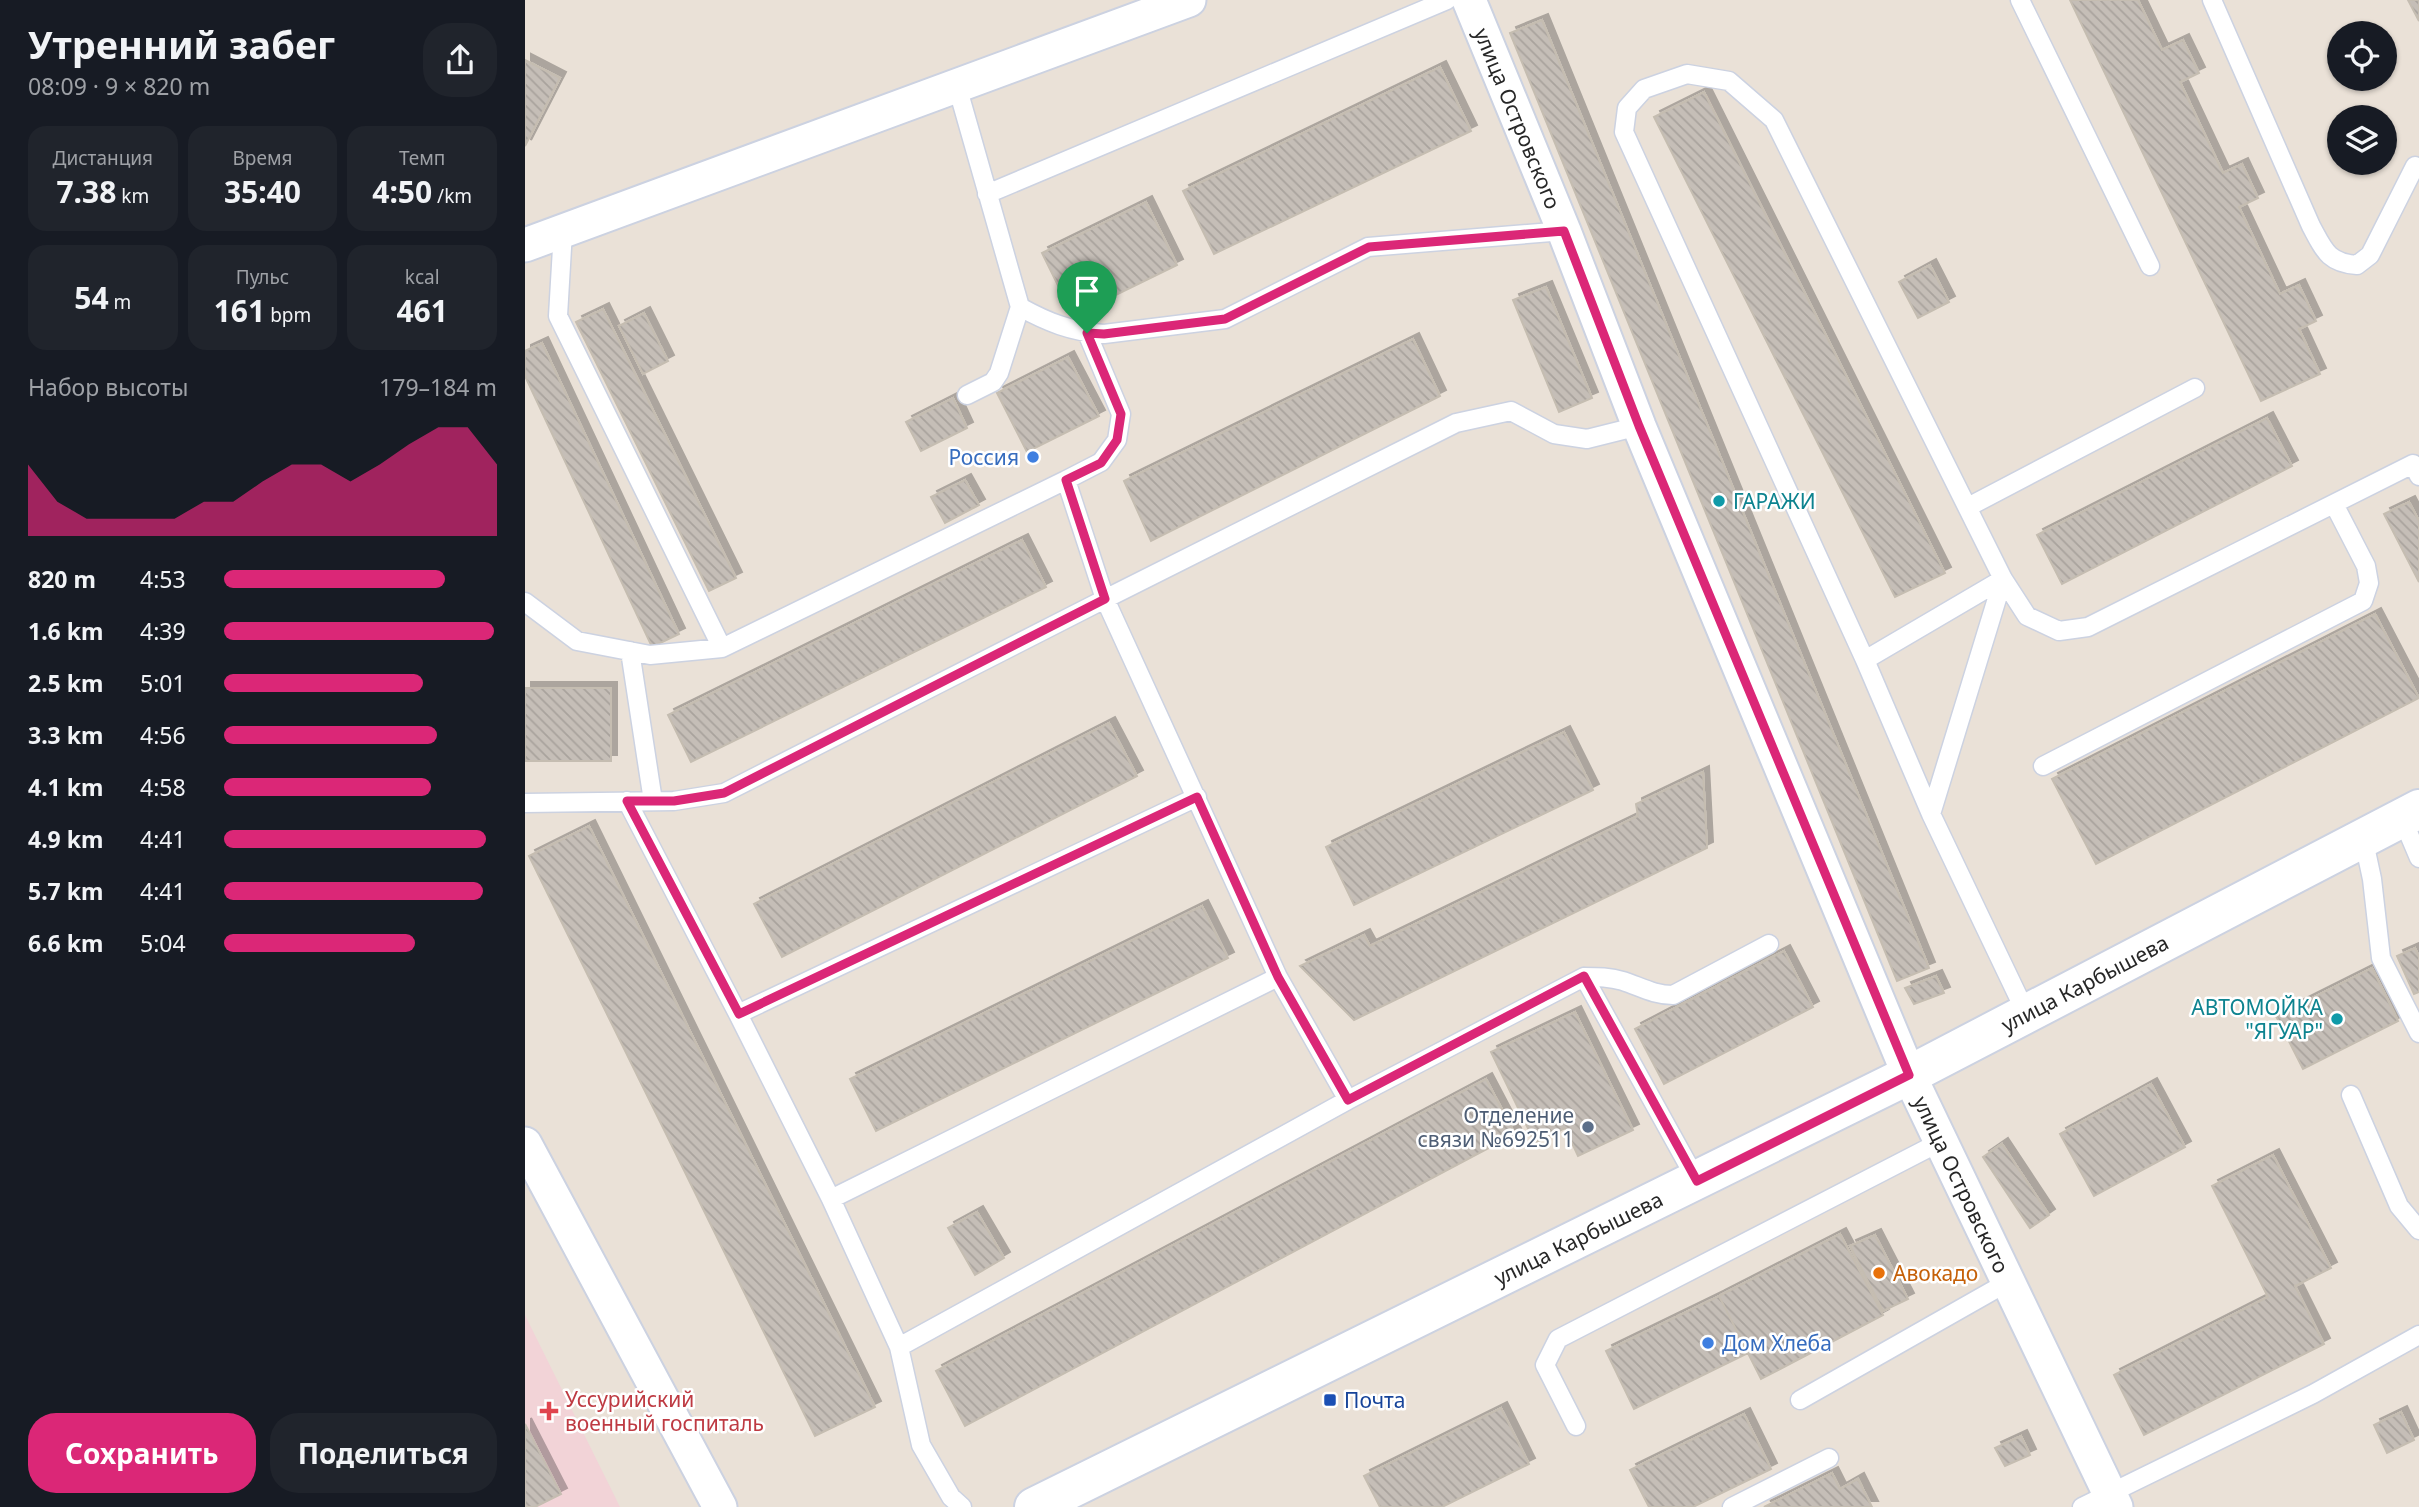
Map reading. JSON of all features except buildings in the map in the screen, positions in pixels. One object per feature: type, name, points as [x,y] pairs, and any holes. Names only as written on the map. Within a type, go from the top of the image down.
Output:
[{"type":"street","points":[[525,245],[1189,0]]},
{"type":"street","name":"улица Островского","points":[[1469,0],[1564,231],[1639,426],[1909,1075],[2008,1282],[2102,1503]]},
{"type":"street","name":"улица Карбышева","points":[[1034,1507],[1909,1075],[2411,813]]},
{"type":"street","points":[[525,1144],[720,1507]]},
{"type":"lane","points":[[987,194],[1447,0]]},
{"type":"lane","points":[[2020,0],[2150,265]]},
{"type":"lane","points":[[2212,0],[2311,226],[2327,254],[2341,264],[2357,265],[2370,255],[2415,166]]},
{"type":"lane","points":[[2026,1013],[1931,814],[1864,660],[1624,132],[1627,108],[1644,89],[1687,74],[1729,81],[1775,120],[2003,579],[2027,616],[2059,631],[2088,627],[2334,504],[2417,467]]},
{"type":"lane","points":[[957,86],[1020,307],[999,373],[993,382],[967,395]]},
{"type":"lane","points":[[563,231],[558,316],[722,648]]},
{"type":"lane","points":[[1020,307],[1050,324],[1087,333],[1104,334],[1225,319],[1369,247],[1564,231]]},
{"type":"lane","points":[[525,602],[577,640],[650,655],[722,648],[1101,463],[1117,440],[1121,414],[1087,333]]},
{"type":"lane","points":[[1968,507],[2195,388]]},
{"type":"lane","points":[[525,803],[674,801],[724,793],[1456,423],[1511,411],[1554,434],[1587,439],[1639,426]]},
{"type":"lane","points":[[1066,480],[1105,599],[1278,977],[1348,1100]]},
{"type":"lane","points":[[2043,766],[2363,601],[2369,583],[2366,566],[2334,504]]},
{"type":"lane","points":[[1864,660],[2003,579]]},
{"type":"lane","points":[[1931,814],[2003,579]]},
{"type":"lane","points":[[630,651],[653,801]]},
{"type":"lane","points":[[739,1014],[1197,797]]},
{"type":"lane","points":[[627,801],[739,1014],[831,1199],[899,1347],[921,1446],[951,1497],[962,1507]]},
{"type":"lane","points":[[2411,813],[2419,858]]},
{"type":"lane","points":[[2363,837],[2372,879],[2381,958],[2419,1033]]},
{"type":"lane","points":[[899,1347],[1348,1100],[1584,976],[1604,976],[1657,995],[1673,995],[1769,944]]},
{"type":"lane","points":[[1584,976],[1697,1181]]},
{"type":"lane","points":[[831,1199],[1278,977]]},
{"type":"lane","points":[[2351,1095],[2399,1206],[2419,1230]]},
{"type":"lane","points":[[1576,1426],[1545,1365],[1557,1339],[1940,1142]]},
{"type":"lane","points":[[1800,1400],[2008,1282]]},
{"type":"lane","points":[[2102,1503],[2313,1394],[2419,1335]]},
{"type":"lane","points":[[1732,1507],[1829,1458]]},
{"type":"shaded area","name":"Уссурийский военный госпиталь","points":[[525,1315],[620,1507],[525,1507]]},
{"type":"place","name":"Россия","points":[[1033,457]]},
{"type":"place","name":"ГАРАЖИ","points":[[1719,501]]},
{"type":"place","name":"АВТОМОЙКА \"ЯГУАР\"","points":[[2337,1019]]},
{"type":"place","name":"Отделение связи №692511","points":[[1588,1127]]},
{"type":"place","name":"Авокадо","points":[[1879,1273]]},
{"type":"place","name":"Дом Хлеба","points":[[1708,1343]]},
{"type":"place","name":"Почта","points":[[1330,1400]]},
{"type":"place","name":"Уссурийский военный госпиталь","points":[[549,1411]]},
{"type":"route","points":[[1564,231],[1639,426],[1909,1075],[1697,1181],[1584,976],[1348,1100],[1278,977],[1197,797],[739,1014],[627,801],[674,801],[724,793],[1105,599],[1066,480],[1101,463],[1117,440],[1121,414],[1087,333],[1104,334],[1225,319],[1369,247],[1564,231]]}]
